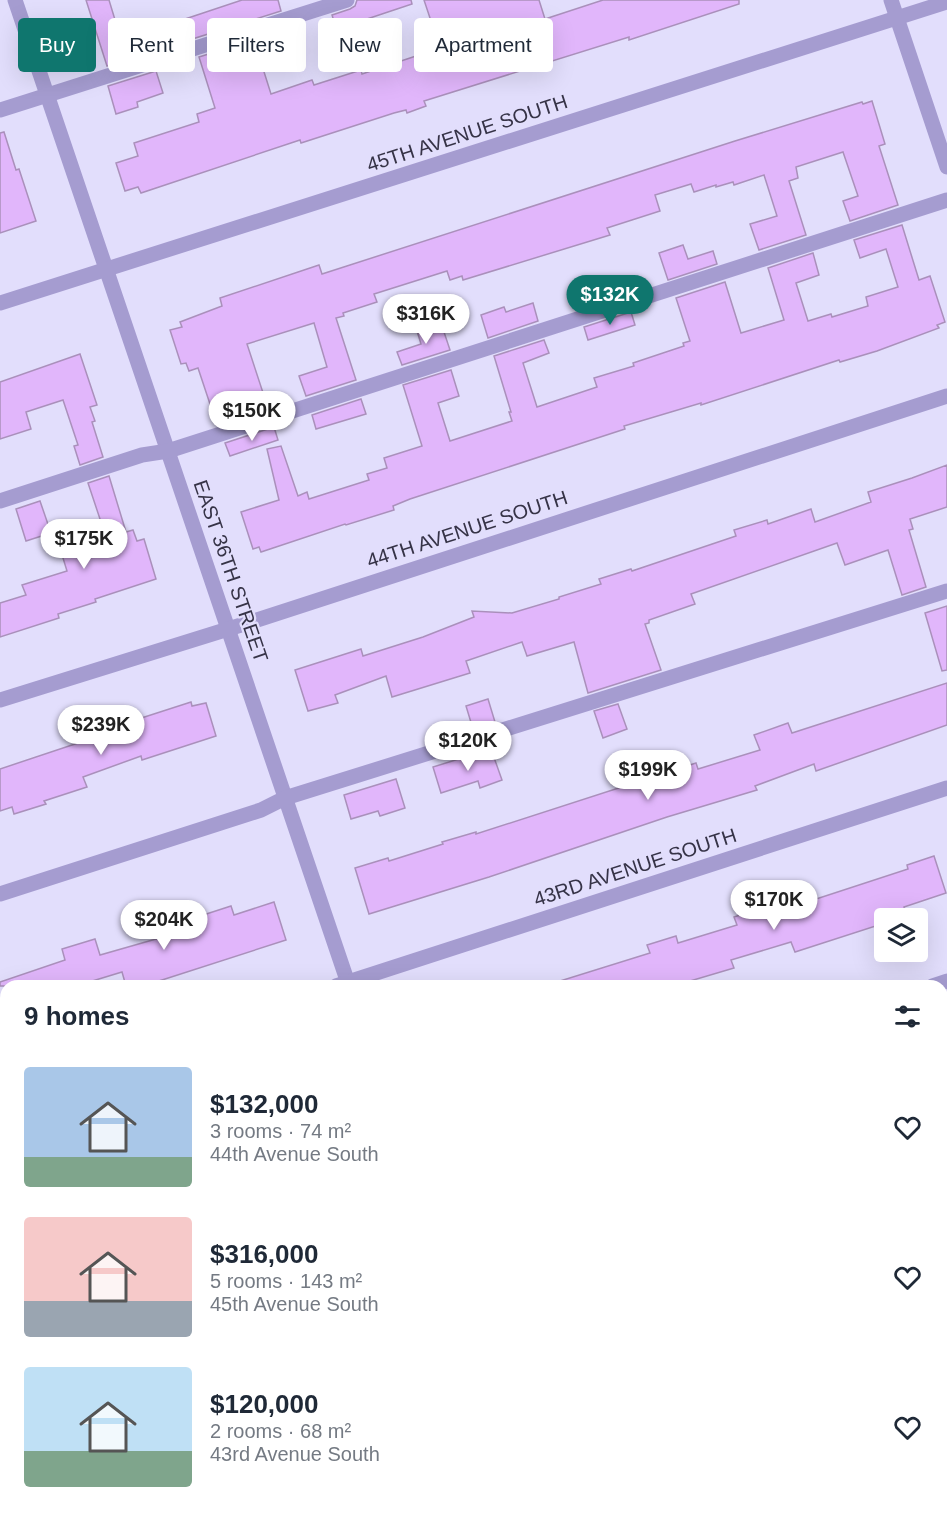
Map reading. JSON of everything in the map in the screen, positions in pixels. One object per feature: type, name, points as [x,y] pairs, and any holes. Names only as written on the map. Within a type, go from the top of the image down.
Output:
[{"type":"street","name":"EAST 36TH STREET","points":[[15,0],[285,798],[344,980]]},
{"type":"street","points":[[0,110],[347,0]]},
{"type":"street","points":[[891,0],[947,167]]},
{"type":"street","name":"45TH AVENUE SOUTH","points":[[0,303],[947,2]]},
{"type":"street","points":[[0,501],[141,455],[168,451],[947,200]]},
{"type":"street","name":"44TH AVENUE SOUTH","points":[[0,700],[228,629],[947,396]]},
{"type":"street","points":[[0,894],[261,810],[285,798],[947,591]]},
{"type":"street","name":"43RD AVENUE SOUTH","points":[[357,980],[947,788]]},
{"type":"building","points":[[86,0],[109,0],[114,18],[108,18],[108,66],[96,31],[96,18],[92,18]]},
{"type":"building","points":[[242,0],[278,0],[281,11],[259,18],[207,18],[207,34],[195,38],[195,18],[188,18]]},
{"type":"building","points":[[357,0],[411,0],[412,4],[370,18],[333,18],[332,15],[355,6]]},
{"type":"building","points":[[424,0],[539,0],[545,18],[430,18]]},
{"type":"building","points":[[603,0],[739,0],[739,4],[629,40],[629,37],[553,61],[553,18],[548,18]]},
{"type":"building","points":[[207,54],[207,72],[264,72],[271,94],[312,80],[314,85],[355,72],[362,74],[402,72],[402,61],[414,57],[414,72],[517,72],[424,101],[426,106],[407,113],[406,110],[394,113],[301,143],[300,140],[141,193],[138,187],[125,191],[116,163],[138,156],[134,143],[199,122],[197,114],[215,108],[199,57]]},
{"type":"building","points":[[156,72],[163,93],[137,102],[138,107],[116,114],[108,86]]},
{"type":"building","points":[[872,101],[885,144],[879,146],[898,205],[850,221],[843,201],[858,196],[843,152],[796,167],[798,178],[789,181],[806,235],[759,250],[750,224],[777,216],[764,175],[734,185],[733,182],[694,192],[691,184],[655,195],[660,211],[607,228],[610,235],[463,280],[462,276],[450,280],[447,271],[374,294],[377,302],[343,313],[344,316],[336,318],[356,380],[306,396],[299,376],[327,367],[314,323],[247,344],[268,408],[217,425],[198,368],[189,371],[186,363],[181,364],[170,330],[182,327],[180,322],[222,306],[220,298],[319,265],[322,274],[735,141],[862,102],[863,104]]},
{"type":"building","points":[[4,132],[36,221],[0,233],[0,133]]},
{"type":"building","points":[[902,225],[919,280],[930,276],[945,322],[937,325],[939,328],[877,351],[840,362],[839,360],[701,405],[701,403],[624,426],[625,429],[410,499],[393,506],[394,510],[261,552],[259,547],[253,549],[241,512],[279,500],[267,449],[281,446],[298,496],[307,492],[309,499],[369,480],[367,474],[387,468],[384,458],[422,446],[403,385],[451,370],[459,396],[438,403],[450,441],[512,421],[494,356],[544,340],[549,353],[523,363],[537,407],[597,387],[594,378],[634,366],[633,363],[684,346],[683,343],[690,341],[676,298],[725,282],[741,333],[784,320],[768,268],[813,253],[819,275],[796,283],[808,321],[831,314],[832,317],[868,306],[866,297],[898,287],[886,249],[860,258],[854,240]]},
{"type":"building","points":[[683,245],[688,259],[713,251],[717,264],[668,280],[659,253]]},
{"type":"building","points":[[621,281],[625,294],[578,309],[572,290],[596,283],[598,288]]},
{"type":"building","points":[[533,303],[538,321],[488,338],[481,315],[504,307],[506,312]]},
{"type":"building","points":[[631,312],[635,325],[588,340],[584,327]]},
{"type":"building","points":[[441,323],[450,350],[402,365],[397,352],[421,344],[417,331]]},
{"type":"building","points":[[80,354],[97,405],[90,407],[95,421],[92,422],[103,457],[80,465],[74,446],[78,445],[63,400],[26,412],[31,429],[0,439],[0,382]]},
{"type":"building","points":[[361,399],[366,414],[316,429],[312,415]]},
{"type":"building","points":[[274,427],[278,440],[230,456],[225,443]]},
{"type":"building","points":[[947,465],[947,507],[910,519],[913,529],[909,530],[926,587],[902,595],[888,550],[845,565],[837,543],[691,594],[695,604],[649,620],[649,623],[645,624],[661,670],[588,693],[574,642],[527,656],[522,642],[466,661],[470,673],[392,697],[386,676],[335,695],[338,703],[308,711],[295,670],[361,649],[363,656],[423,637],[474,617],[472,611],[512,613],[559,599],[559,597],[601,584],[599,579],[631,569],[632,571],[736,536],[734,530],[767,520],[768,524],[811,509],[815,522],[871,502],[868,492]]},
{"type":"building","points":[[109,476],[126,532],[133,530],[137,541],[144,539],[156,579],[95,599],[96,602],[58,614],[59,618],[0,637],[0,603],[26,595],[22,585],[67,571],[59,545],[104,531],[88,483]]},
{"type":"building","points":[[40,501],[51,533],[26,541],[16,509]]},
{"type":"building","points":[[947,606],[947,670],[942,671],[925,613]]},
{"type":"building","points":[[947,683],[947,725],[816,771],[814,764],[755,786],[757,790],[369,914],[355,868],[388,858],[389,861],[443,844],[442,842],[476,832],[476,834],[696,763],[698,769],[760,750],[754,735],[788,723],[792,733]]},
{"type":"building","points":[[488,699],[495,722],[473,729],[466,706]]},
{"type":"building","points":[[191,702],[192,706],[206,703],[216,736],[142,760],[141,756],[83,777],[87,787],[44,801],[46,804],[14,814],[12,807],[0,811],[0,769]]},
{"type":"building","points":[[618,704],[627,729],[603,738],[594,711]]},
{"type":"building","points":[[491,749],[502,780],[480,788],[478,781],[441,793],[433,767]]},
{"type":"building","points":[[396,779],[405,808],[380,816],[378,811],[351,819],[344,795]]},
{"type":"building","points":[[934,856],[946,893],[904,908],[874,908],[874,927],[795,952],[791,942],[731,960],[734,968],[693,980],[563,980],[650,953],[647,945],[676,936],[678,943],[737,925],[734,917],[762,908],[763,912],[806,898],[807,902],[908,869],[907,865]]},
{"type":"building","points":[[274,902],[286,940],[162,980],[124,980],[122,972],[96,980],[6,980],[65,960],[62,949],[95,939],[100,955],[156,939],[199,923],[197,917],[231,906],[234,915]]}]
